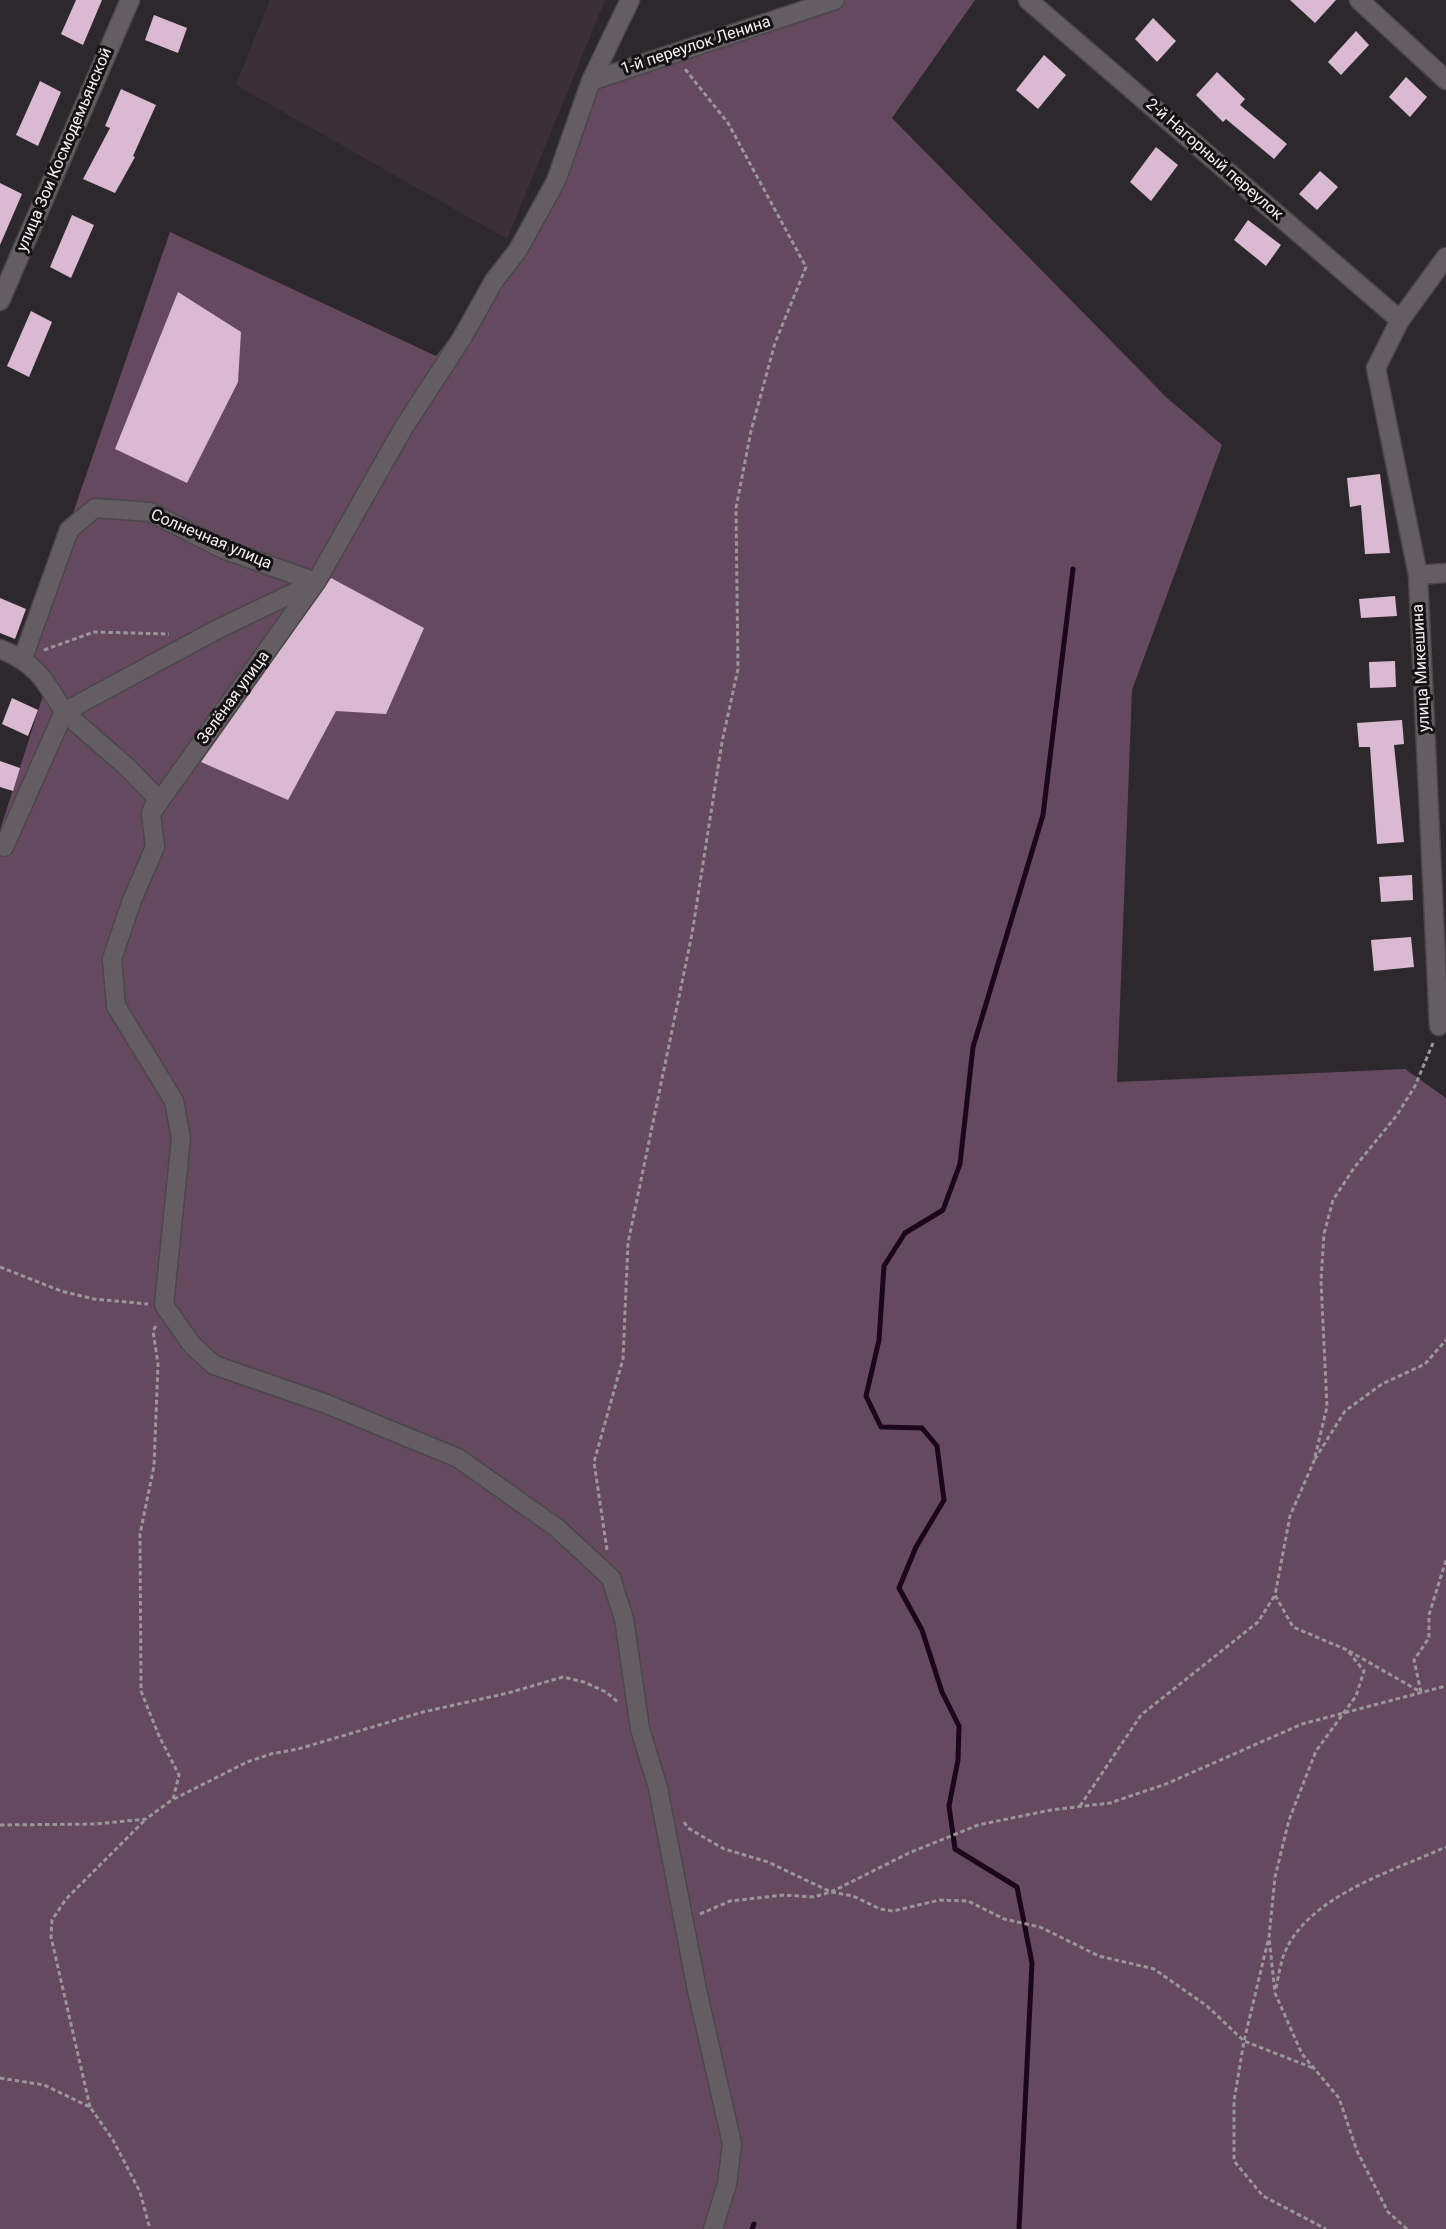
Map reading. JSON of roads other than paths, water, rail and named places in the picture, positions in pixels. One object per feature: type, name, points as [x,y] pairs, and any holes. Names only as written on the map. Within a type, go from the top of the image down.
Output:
[{"type":"street","name":"улица Зои Космодемьянской","points":[[0,301],[130,0]]},
{"type":"street","name":"Зелёная улица","points":[[152,813],[316,582],[404,427],[462,338],[494,281],[518,250],[556,181],[591,81],[630,0]]},
{"type":"street","name":"1-й переулок Ленина","points":[[591,81],[835,0]]},
{"type":"street","name":"2-й Нагорный переулок","points":[[1029,0],[1400,320]]},
{"type":"street","points":[[1359,0],[1446,80]]},
{"type":"street","points":[[1400,320],[1446,257]]},
{"type":"street","name":"улица Микешина","points":[[1400,320],[1376,368],[1418,575],[1439,1026]]},
{"type":"street","name":"Солнечная улица","points":[[22,658],[69,530],[94,508],[150,512],[223,549],[316,582]]},
{"type":"street","points":[[1418,575],[1446,573]]},
{"type":"street","points":[[4,847],[64,712],[216,630],[316,582]]},
{"type":"street","points":[[0,649],[22,658],[47,683],[64,712],[129,768],[158,798],[152,813],[155,847],[132,900],[112,959],[116,1006],[174,1101],[181,1138],[164,1305],[192,1346],[214,1365],[324,1403],[458,1458],[557,1528],[610,1578],[624,1618],[640,1729],[658,1788],[697,1990],[732,2144],[728,2184],[713,2229]]},
{"type":"waterway","points":[[1019,2229],[1032,1963],[1017,1887],[955,1849],[949,1806],[958,1760],[959,1726],[942,1692],[922,1630],[899,1588],[916,1547],[944,1500],[937,1446],[922,1428],[881,1427],[866,1396],[879,1340],[884,1266],[905,1233],[943,1210],[960,1164],[973,1047],[1043,815],[1073,569]]},
{"type":"waterway","points":[[752,2229],[754,2224]]}]
